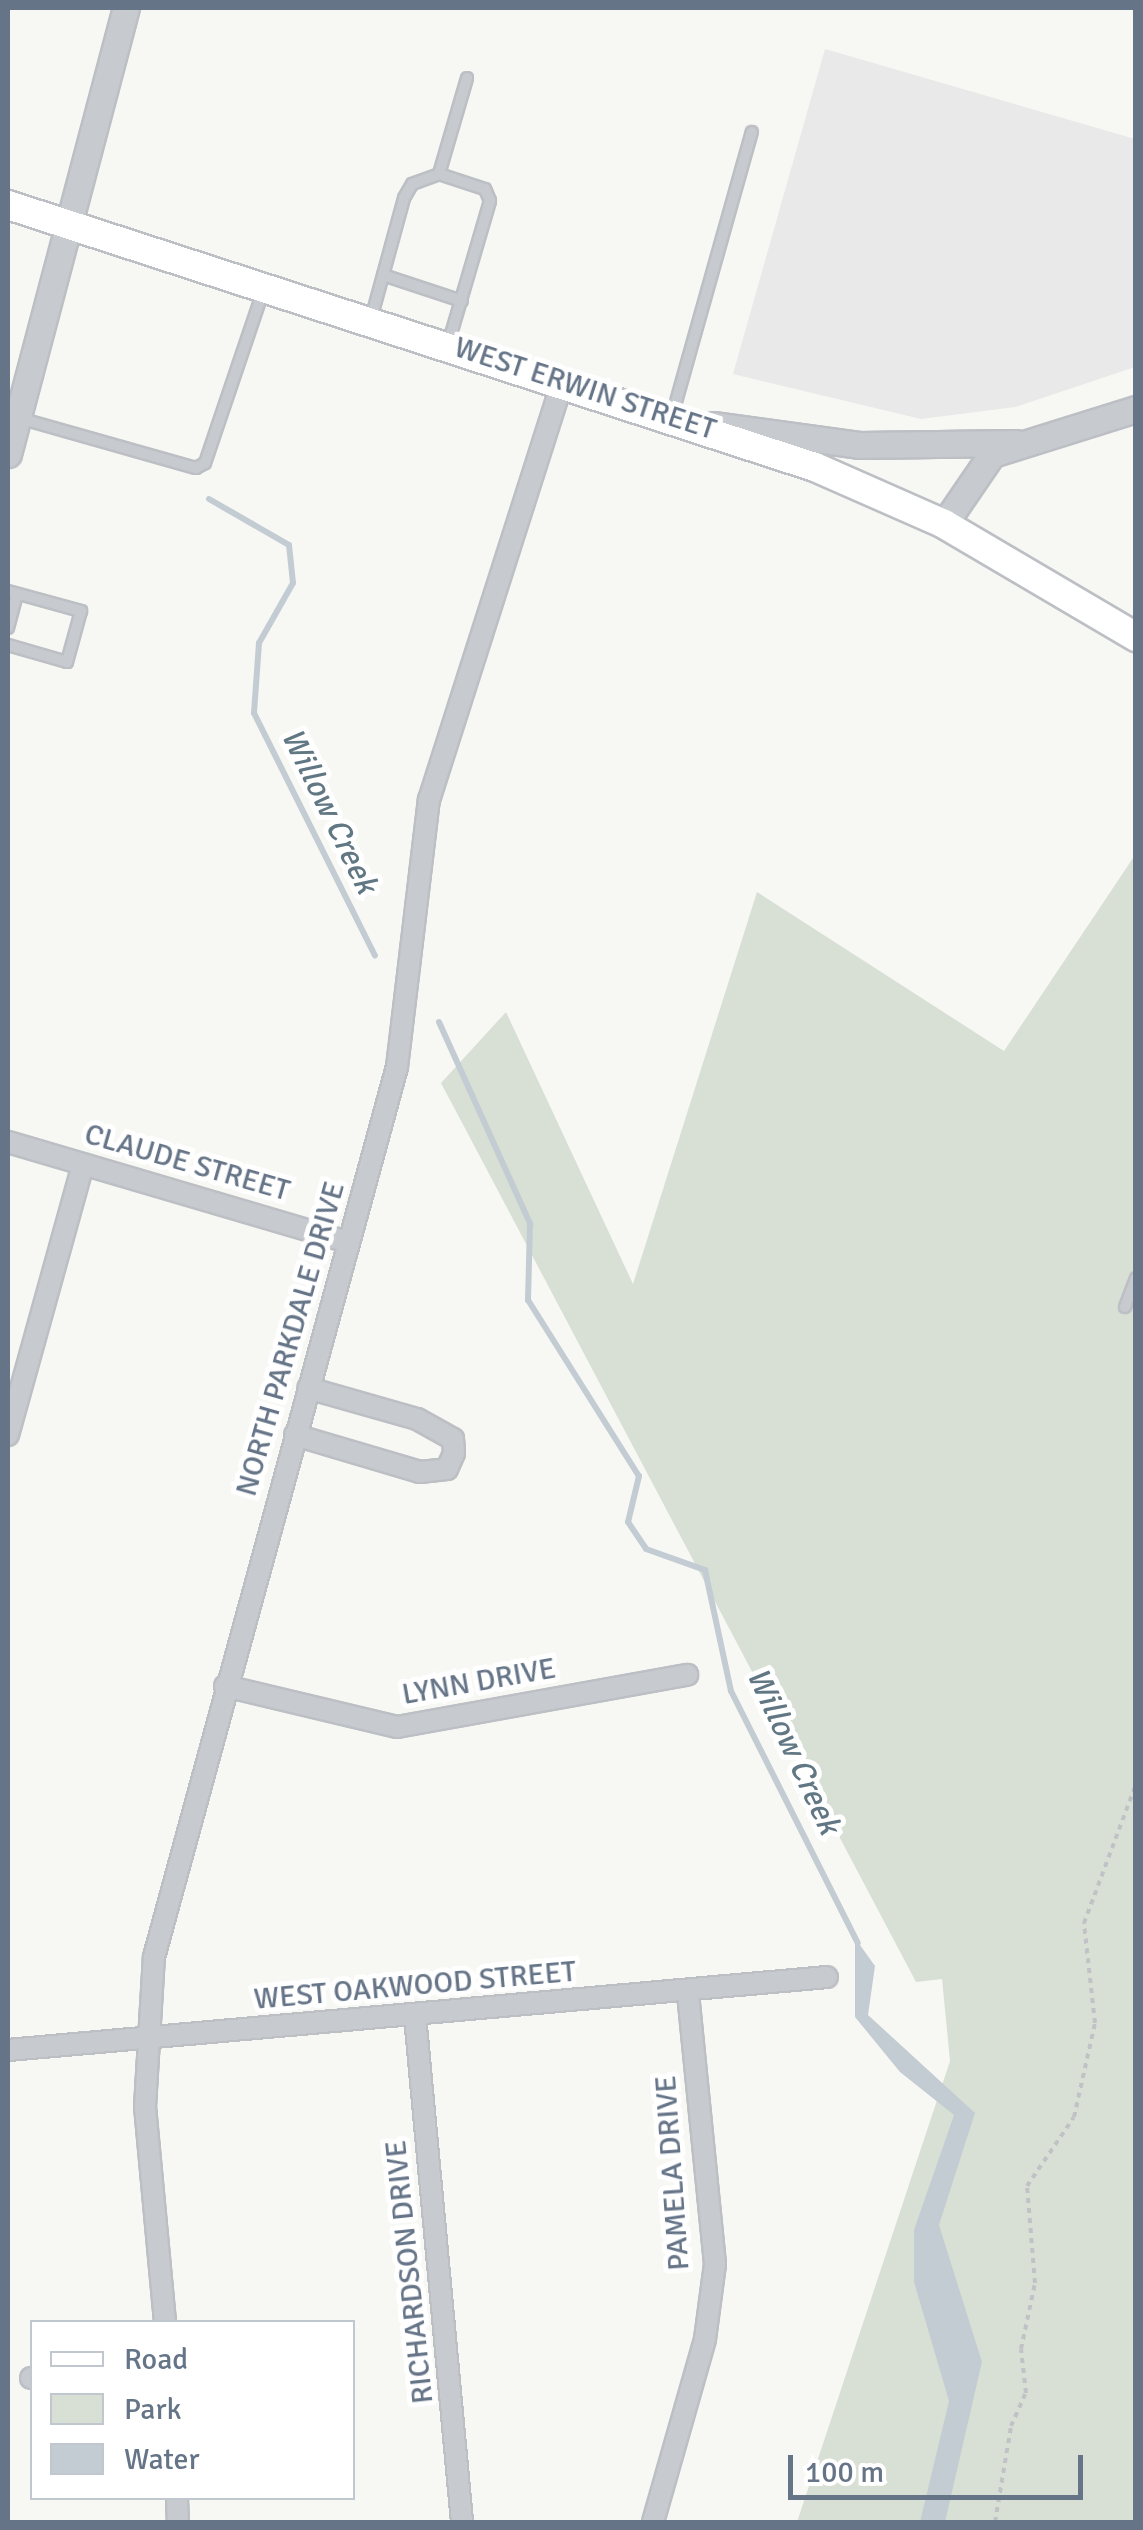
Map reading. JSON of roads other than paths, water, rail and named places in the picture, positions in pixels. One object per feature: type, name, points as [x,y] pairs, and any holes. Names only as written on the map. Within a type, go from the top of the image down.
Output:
[{"type":"main road","name":"WEST ERWIN STREET","points":[[8,205],[680,419],[944,524],[1136,637]]},
{"type":"street","points":[[8,454],[126,8]]},
{"type":"street","name":"NORTH PARKDALE DRIVE","points":[[165,2320],[149,2188],[146,2041],[169,1890],[397,1067],[428,800],[563,382]]},
{"type":"street","points":[[944,524],[980,465],[1016,444],[1136,409]]},
{"type":"street","points":[[680,419],[859,445],[1016,444]]},
{"type":"street","name":"CLAUDE STREET","points":[[8,1142],[348,1242]]},
{"type":"street","points":[[8,1435],[83,1164]]},
{"type":"street","points":[[295,1435],[438,1474],[454,1453],[453,1440],[417,1419],[308,1388]]},
{"type":"street","name":"LYNN DRIVE","points":[[225,1686],[397,1727],[686,1676]]},
{"type":"street","name":"WEST OAKWOOD STREET","points":[[8,2050],[146,2041],[828,1977]]},
{"type":"street","name":"PAMELA DRIVE","points":[[653,2522],[705,2339],[715,2264],[688,1992]]},
{"type":"street","name":"RICHARDSON DRIVE","points":[[415,2016],[462,2522]]},
{"type":"lane","points":[[439,174],[466,78]]},
{"type":"lane","points":[[680,419],[752,132]]},
{"type":"lane","points":[[371,320],[404,198],[412,184],[439,174],[484,189],[490,200],[448,345]]},
{"type":"lane","points":[[383,275],[462,301]]},
{"type":"lane","points":[[18,418],[206,463],[265,287]]},
{"type":"lane","points":[[8,628],[12,592],[81,611],[67,662],[8,644]]},
{"type":"lane","points":[[1125,1307],[1136,1278]]},
{"type":"water","points":[[855,1938],[875,1966],[868,2015],[975,2113],[939,2225],[982,2362],[945,2522],[920,2522],[949,2401],[914,2282],[914,2230],[954,2115],[900,2072],[855,2017]]},
{"type":"waterway","name":"Willow Creek","points":[[209,499],[289,545],[293,583],[259,643],[254,713],[375,956]]},
{"type":"waterway","name":"Willow Creek","points":[[439,1022],[530,1224],[528,1300],[639,1476],[628,1522],[646,1549],[705,1570],[731,1691],[858,1943]]}]
